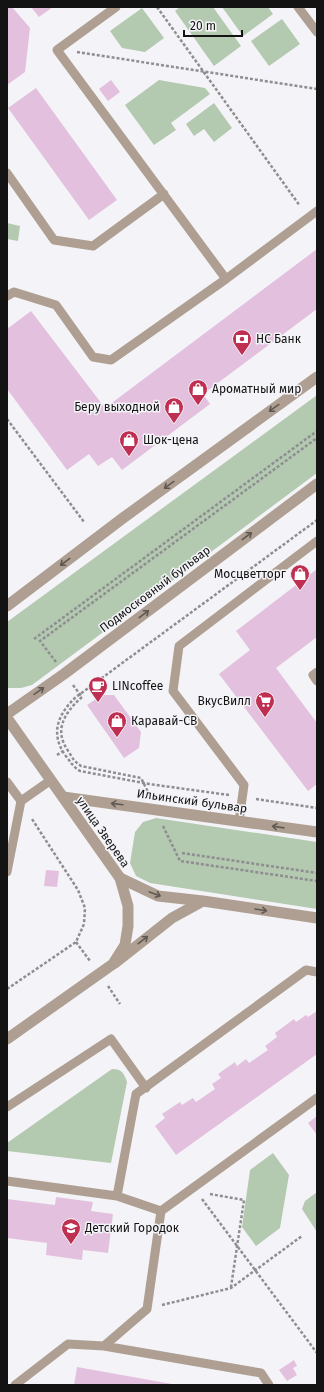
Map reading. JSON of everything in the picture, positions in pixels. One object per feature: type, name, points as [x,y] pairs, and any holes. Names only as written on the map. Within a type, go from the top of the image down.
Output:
[{"type":"street","points":[[7,606],[123,518],[317,377]]},
{"type":"street","name":"Подмосковный бульвар","points":[[7,714],[64,674],[317,484]]},
{"type":"street","name":"улица Зверева","points":[[7,718],[120,878],[128,906],[128,926],[125,945],[113,964],[7,1039]]},
{"type":"street","name":"Ильинский бульвар","points":[[63,797],[317,832]]},
{"type":"street","points":[[120,878],[158,896],[203,901],[317,918]]},
{"type":"street","points":[[113,964],[172,918],[203,901]]},
{"type":"lane","points":[[116,7],[56,50],[226,279]]},
{"type":"lane","points":[[298,7],[317,32]]},
{"type":"lane","points":[[7,173],[54,240],[92,246],[164,194]]},
{"type":"lane","points":[[7,296],[14,292],[56,305],[93,357],[111,360],[226,279],[317,211]]},
{"type":"lane","points":[[239,821],[244,785],[173,691],[179,646],[317,541]]},
{"type":"lane","points":[[317,672],[313,675],[317,681]]},
{"type":"lane","points":[[7,872],[21,801],[51,780]]},
{"type":"lane","points":[[7,782],[21,801]]},
{"type":"lane","points":[[117,1196],[136,1094],[306,970],[317,972]]},
{"type":"lane","points":[[7,1107],[111,1039],[146,1088]]},
{"type":"lane","points":[[104,1346],[147,1309],[161,1211],[195,1189],[317,1098]]},
{"type":"lane","points":[[7,1181],[117,1196],[161,1211]]},
{"type":"lane","points":[[15,1385],[68,1344],[104,1346],[262,1373],[269,1385]]},
{"type":"path","points":[[157,7],[308,218]]},
{"type":"path","points":[[56,50],[317,89]]},
{"type":"path","points":[[7,419],[84,522]]},
{"type":"path","points":[[34,639],[317,431]]},
{"type":"path","points":[[57,755],[62,751]]},
{"type":"path","points":[[7,989],[76,942],[84,924],[85,908],[78,890],[21,801]]},
{"type":"path","points":[[155,809],[180,860],[317,881]]},
{"type":"path","points":[[182,853],[317,873]]},
{"type":"path","points":[[195,1189],[244,1200],[231,1288]]},
{"type":"path","points":[[195,1189],[317,1352]]},
{"type":"path","points":[[147,1309],[231,1288],[302,1236]]},
{"type":"green space","points":[[180,7],[213,7],[241,46],[214,66],[175,11]]},
{"type":"green space","points":[[222,7],[268,7],[273,14],[243,36]]},
{"type":"green space","points":[[142,8],[164,38],[145,52],[122,48],[110,31]]},
{"type":"green space","points":[[282,19],[300,44],[269,66],[251,41]]},
{"type":"green space","points":[[159,80],[205,88],[210,94],[171,123],[176,130],[154,145],[125,105]]},
{"type":"green space","points":[[214,103],[232,128],[214,142],[204,129],[194,136],[186,124]]},
{"type":"green space","points":[[7,223],[20,226],[18,241],[7,239]]},
{"type":"green space","points":[[317,395],[317,473],[32,685],[21,688],[7,688],[7,622]]},
{"type":"green space","points":[[156,818],[317,842],[317,909],[150,883],[136,876],[130,863],[135,832],[143,822]]},
{"type":"green space","points":[[112,1069],[122,1072],[127,1082],[111,1163],[7,1151],[7,1143]]},
{"type":"green space","points":[[273,1153],[289,1175],[280,1228],[256,1246],[242,1227],[250,1170]]},
{"type":"green space","points":[[317,1192],[317,1232],[302,1209],[305,1201]]},
{"type":"building","points":[[7,7],[12,7],[30,28],[25,72],[7,85]]},
{"type":"building","points":[[31,7],[53,7],[39,17]]},
{"type":"building","points":[[111,80],[120,92],[108,101],[99,89]]},
{"type":"building","points":[[36,88],[117,200],[89,220],[8,108]]},
{"type":"building","points":[[317,249],[317,309],[203,394],[210,404],[122,470],[112,457],[98,466],[89,454],[67,470],[7,389],[7,329],[31,311],[105,408]]},
{"type":"building","points":[[317,569],[317,637],[276,668],[317,723],[317,784],[308,791],[219,674],[250,650],[236,631]]},
{"type":"building","points":[[102,695],[114,695],[141,732],[139,748],[124,758],[87,705]]},
{"type":"building","points":[[46,870],[59,871],[57,887],[44,886]]},
{"type":"building","points":[[317,1011],[317,1054],[176,1155],[155,1126],[165,1118],[162,1114],[180,1102],[182,1105],[193,1098],[196,1102],[215,1089],[212,1084],[221,1078],[218,1074],[235,1062],[237,1066],[246,1059],[249,1063],[268,1050],[265,1046],[277,1037],[275,1033],[294,1019],[296,1022],[306,1015],[308,1017]]},
{"type":"building","points":[[317,1116],[317,1135],[308,1123]]},
{"type":"building","points":[[56,1197],[93,1202],[91,1211],[113,1214],[108,1253],[83,1250],[82,1260],[46,1255],[47,1243],[7,1238],[7,1199],[55,1205]]},
{"type":"building","points":[[294,1360],[297,1366],[293,1368],[297,1375],[287,1381],[279,1370]]},
{"type":"building","points":[[77,1367],[172,1384],[172,1385],[74,1385]]},
{"type":"place","name":"НС Банк","points":[[242,356]]},
{"type":"place","name":"Ароматный мир","points":[[198,406]]},
{"type":"place","name":"Беру выходной","points":[[174,424]]},
{"type":"place","name":"Шок-цена","points":[[129,457]]},
{"type":"place","name":"Мосцветторг","points":[[300,591]]},
{"type":"place","name":"LINcoffee","points":[[98,703]]},
{"type":"place","name":"ВкусВилл","points":[[265,718]]},
{"type":"place","name":"Каравай-СВ","points":[[117,738]]},
{"type":"place","name":"Детский Городок","points":[[71,1245]]}]
